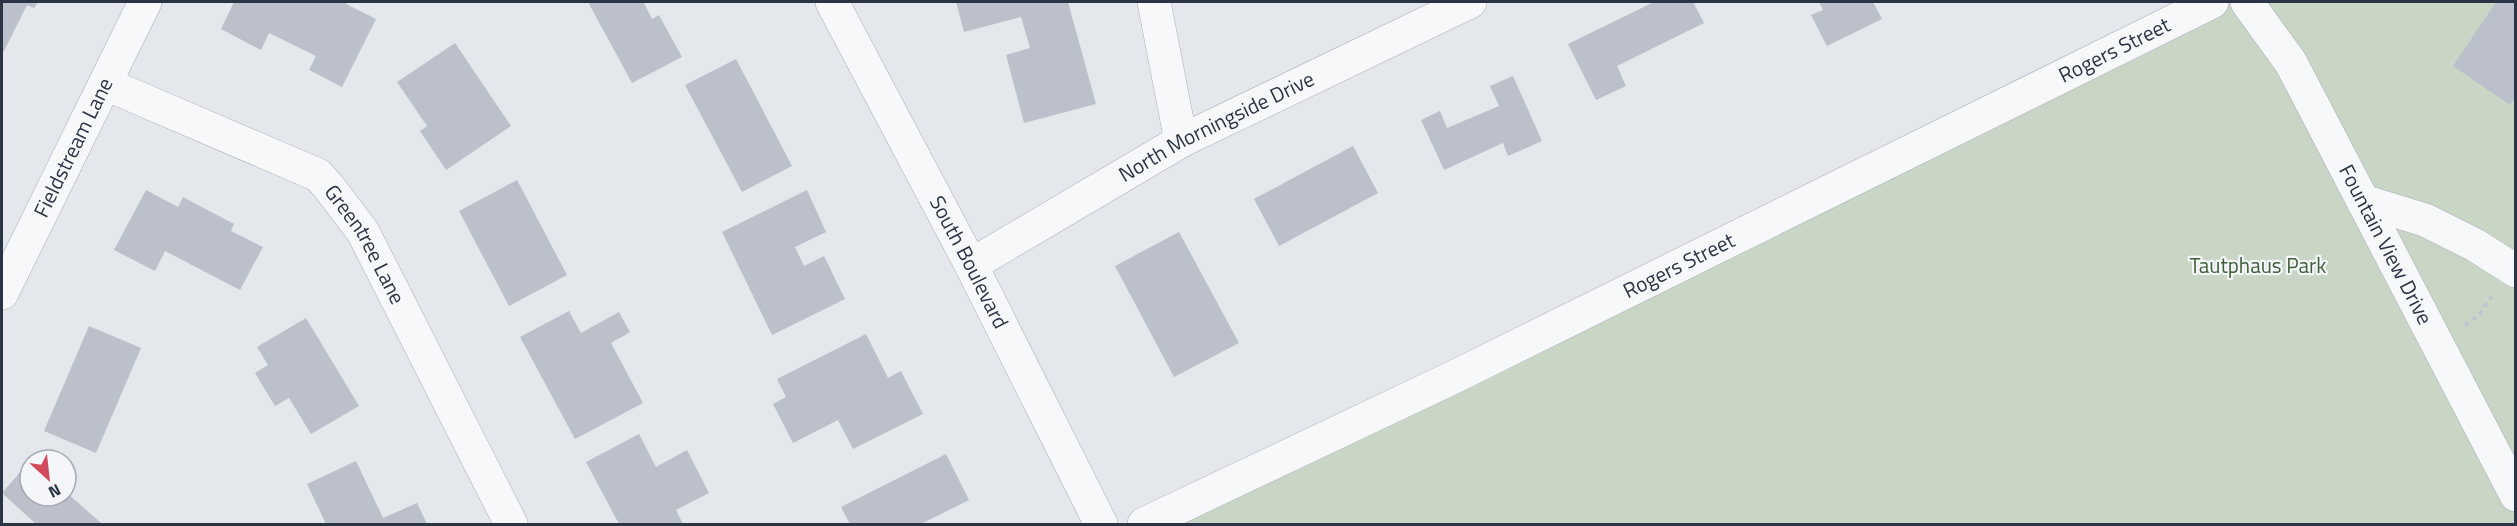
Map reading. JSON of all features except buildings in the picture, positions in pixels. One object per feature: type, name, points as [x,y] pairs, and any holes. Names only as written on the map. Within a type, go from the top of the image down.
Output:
[{"type":"street","name":"Fieldstream Lane","points":[[2,293],[145,2]]},
{"type":"street","name":"South Boulevard","points":[[832,2],[971,265],[1101,525]]},
{"type":"street","points":[[1154,2],[1181,141]]},
{"type":"street","name":"North Morningside Drive","points":[[971,265],[1181,141],[1470,2]]},
{"type":"street","name":"Rogers Street","points":[[1144,525],[1454,377],[2212,2]]},
{"type":"street","name":"Fountain View Drive","points":[[2247,2],[2291,63],[2516,495]]},
{"type":"street","name":"Greentree Lane","points":[[106,84],[318,176],[328,186],[363,232],[512,525]]},
{"type":"street","points":[[2363,201],[2425,220],[2475,245],[2513,270]]},
{"type":"path","points":[[2435,340],[2479,315],[2513,270]]},
{"type":"green space","name":"Tautphaus Park","points":[[2212,2],[2515,2],[2515,524],[1144,524]]}]
